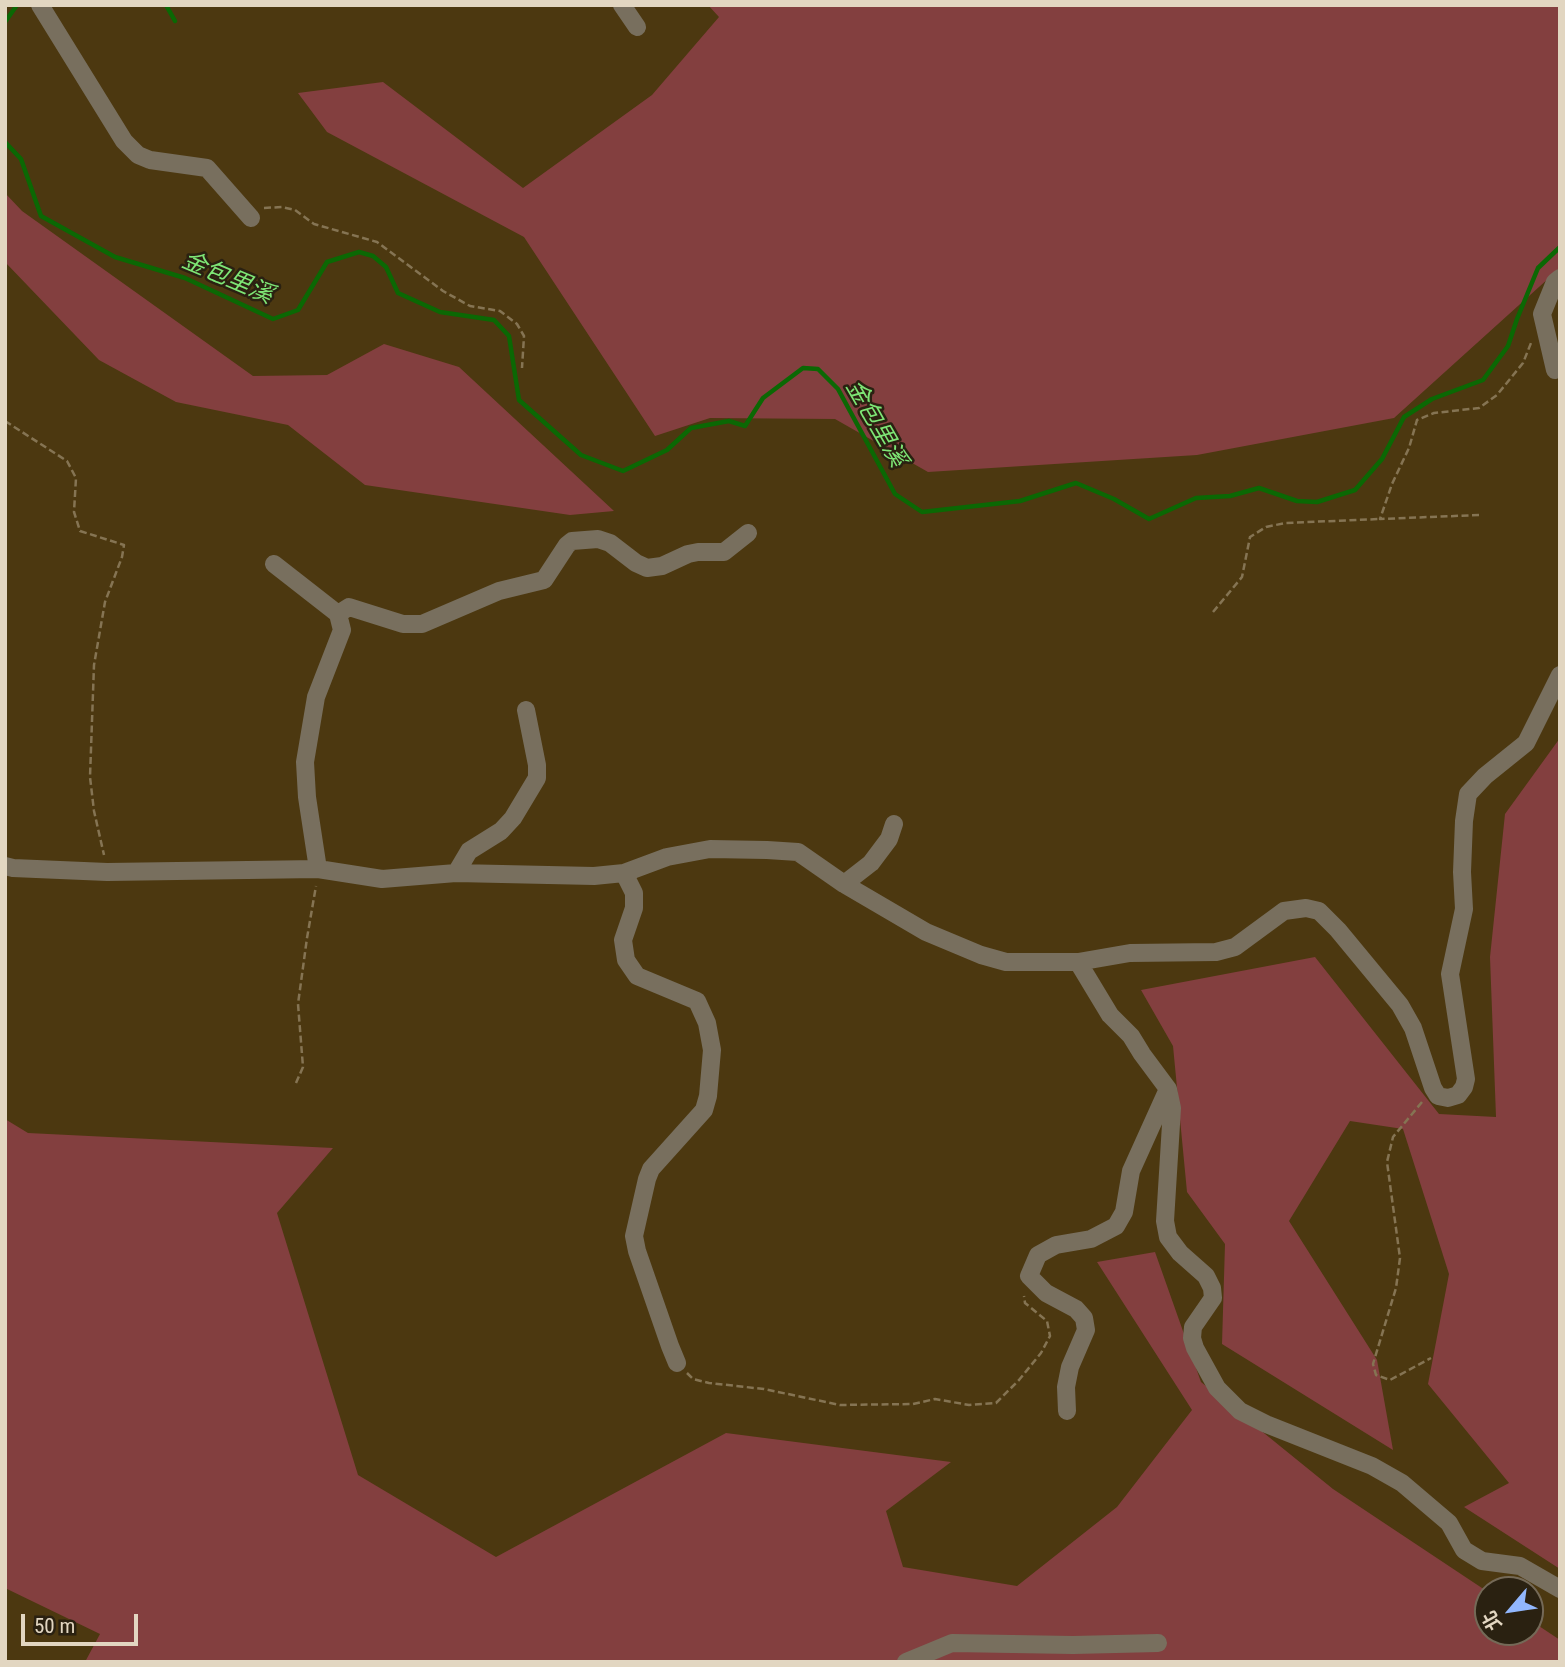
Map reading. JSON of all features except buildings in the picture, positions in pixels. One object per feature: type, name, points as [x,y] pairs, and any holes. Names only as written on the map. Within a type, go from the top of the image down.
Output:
[{"type":"street","points":[[40,5],[124,141],[138,155],[150,159],[206,168],[251,218]]},
{"type":"street","points":[[622,5],[637,27]]},
{"type":"street","points":[[1555,370],[1542,314],[1555,282],[1560,278]]},
{"type":"street","points":[[338,614],[349,607],[403,624],[422,624],[499,592],[544,580],[572,541],[598,539],[610,543],[647,568],[662,566],[688,554],[724,552],[748,533]]},
{"type":"street","points":[[274,564],[338,614],[342,630],[316,697],[305,762],[307,797],[318,869]]},
{"type":"street","points":[[5,866],[107,872],[318,869],[382,879],[456,873],[593,876],[624,873],[667,857],[710,849],[768,849],[798,852],[844,884],[926,932],[981,956],[1006,962],[1078,962],[1130,953],[1216,952],[1236,947],[1284,911],[1306,908],[1319,911],[1338,930],[1400,1006],[1413,1028],[1433,1088],[1438,1096],[1448,1098],[1458,1095],[1466,1079],[1450,974],[1464,909],[1462,872],[1468,794],[1485,776],[1526,743],[1560,675]]},
{"type":"street","points":[[456,873],[469,851],[501,831],[513,818],[537,778],[526,710]]},
{"type":"street","points":[[844,884],[871,863],[889,839],[894,824]]},
{"type":"street","points":[[624,873],[634,893],[634,908],[623,940],[626,960],[637,976],[696,1002],[707,1023],[712,1051],[704,1110],[651,1169],[634,1236],[677,1363]]},
{"type":"street","points":[[1078,962],[1110,1014],[1131,1036],[1168,1089],[1172,1108],[1165,1221],[1168,1237],[1180,1253],[1206,1276],[1212,1288],[1213,1298],[1194,1327],[1192,1339],[1217,1388],[1240,1411],[1372,1466],[1402,1483],[1449,1523],[1464,1550],[1482,1561],[1520,1566],[1560,1589]]},
{"type":"street","points":[[1067,1411],[1066,1387],[1070,1367],[1086,1330],[1084,1318],[1076,1309],[1045,1293],[1029,1276],[1038,1255],[1056,1245],[1091,1239],[1116,1226],[1124,1212],[1131,1171],[1168,1089]]},
{"type":"street","points":[[906,1662],[952,1643],[1158,1643]]},
{"type":"path","points":[[251,218],[262,208],[282,207],[295,210],[314,224],[377,242],[443,290],[470,306],[500,311],[517,324],[524,336],[522,368]]},
{"type":"path","points":[[1380,519],[1392,484],[1409,448],[1417,420],[1434,413],[1479,408],[1497,395],[1523,363],[1532,338]]},
{"type":"path","points":[[5,421],[67,461],[76,478],[74,512],[80,531],[124,545],[104,602],[94,665],[90,777],[107,872]]},
{"type":"path","points":[[1213,612],[1242,577],[1250,537],[1266,527],[1285,523],[1479,515]]},
{"type":"path","points":[[296,1083],[303,1067],[298,1004],[318,869]]},
{"type":"path","points":[[1431,1358],[1390,1380],[1376,1375],[1373,1364],[1396,1288],[1400,1258],[1387,1161],[1393,1137],[1433,1088]]},
{"type":"path","points":[[677,1363],[693,1378],[709,1383],[764,1389],[840,1405],[913,1404],[935,1399],[969,1405],[996,1403],[1041,1353],[1050,1336],[1047,1321],[1025,1303],[1024,1290],[1029,1276]]},
{"type":"shaded area","points":[[708,5],[1560,5],[1560,268],[1394,418],[1197,455],[928,472],[835,419],[710,418],[655,436],[524,237],[327,132],[298,93],[383,82],[523,188],[652,95],[719,17]]},
{"type":"shaded area","points":[[5,193],[22,211],[253,376],[327,375],[384,344],[459,367],[614,511],[570,515],[365,485],[288,425],[176,402],[99,360],[5,262]]},
{"type":"shaded area","points":[[1560,738],[1560,1569],[1464,1507],[1509,1483],[1428,1384],[1449,1274],[1403,1129],[1350,1121],[1289,1221],[1377,1360],[1393,1450],[1222,1344],[1225,1244],[1187,1192],[1173,1046],[1141,990],[1315,957],[1439,1114],[1496,1117],[1490,957],[1505,814]]},
{"type":"shaded area","points":[[5,1119],[28,1133],[333,1148],[277,1213],[358,1475],[496,1557],[726,1433],[951,1462],[886,1511],[903,1567],[1017,1586],[1117,1507],[1192,1410],[1097,1262],[1155,1252],[1201,1382],[1333,1489],[1474,1583],[1474,1646],[1544,1646],[1544,1629],[1560,1640],[1560,1662],[85,1662],[100,1634],[5,1588]]},
{"type":"waterway","points":[[5,22],[17,5]]},
{"type":"waterway","points":[[166,5],[175,21]]},
{"type":"waterway","name":"金包里溪","points":[[5,142],[21,159],[41,216],[115,257],[185,278],[273,319],[298,310],[327,262],[359,252],[373,256],[386,267],[398,293],[440,312],[494,320],[509,336],[519,400],[581,455],[623,471],[667,450],[691,428],[729,421],[745,426],[763,398],[803,368],[818,369],[838,389],[895,494],[922,512],[1020,501],[1076,483],[1114,499],[1149,519],[1196,498],[1230,496],[1259,488],[1297,501],[1317,502],[1355,490],[1382,459],[1404,417],[1432,399],[1483,380],[1508,346],[1538,268],[1560,247]]}]
